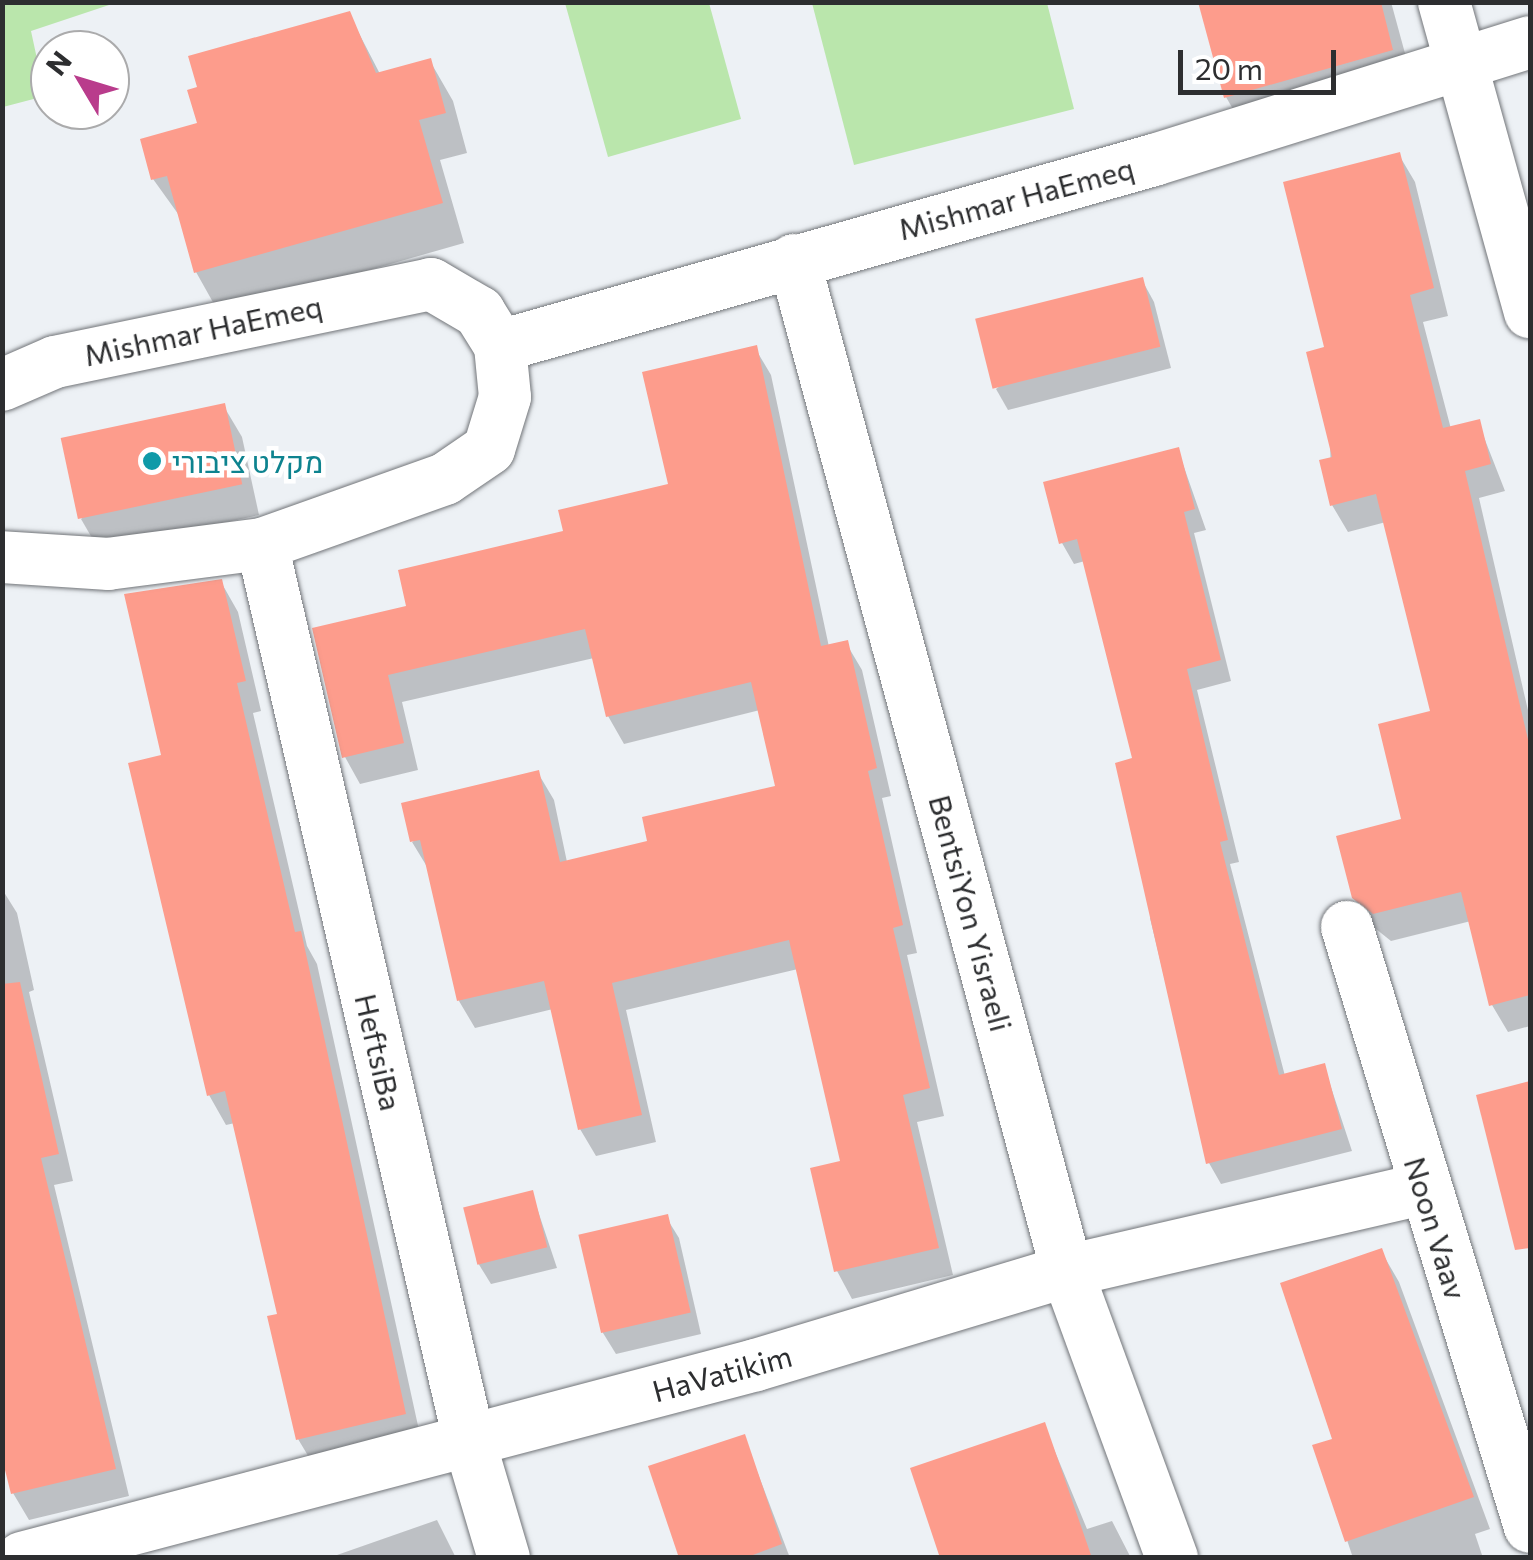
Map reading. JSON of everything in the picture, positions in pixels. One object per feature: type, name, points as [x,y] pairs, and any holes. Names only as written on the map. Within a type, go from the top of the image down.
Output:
[{"type":"street","points":[[1444,2],[1530,312]]},
{"type":"street","name":"Mishmar HaEmeq","points":[[2,384],[56,362],[431,284],[479,312],[500,346],[1154,160],[1530,42]]},
{"type":"street","name":"BentsiYon Yisraeli","points":[[794,260],[1067,1271],[1172,1558]]},
{"type":"street","points":[[2,557],[109,564],[262,544],[444,479],[489,449],[505,397],[500,346]]},
{"type":"street","name":"HeftsiBa","points":[[262,544],[469,1440],[504,1558]]},
{"type":"street","name":"Noon Vaav","points":[[1347,926],[1422,1190],[1530,1527]]},
{"type":"street","name":"HaVatikim","points":[[22,1558],[756,1365],[1067,1271],[1422,1190]]},
{"type":"green space","points":[[3,2],[115,2],[30,30],[30,100],[3,107]]},
{"type":"green space","points":[[565,3],[709,3],[741,119],[608,157]]},
{"type":"green space","points":[[812,3],[1047,3],[1074,109],[854,165]]},
{"type":"building","points":[[1198,2],[1381,2],[1393,50],[1224,98]]},
{"type":"building","points":[[350,11],[376,73],[431,58],[446,113],[419,120],[443,203],[194,273],[167,176],[151,180],[140,139],[197,123],[187,90],[197,87],[188,56]]},
{"type":"building","points":[[1400,152],[1434,288],[1410,295],[1443,428],[1480,419],[1491,464],[1465,471],[1530,748],[1530,995],[1489,1006],[1461,892],[1373,914],[1352,898],[1336,836],[1401,819],[1378,724],[1430,711],[1376,494],[1330,506],[1319,460],[1332,457],[1306,352],[1324,347],[1283,182]]},
{"type":"building","points":[[1143,277],[1160,347],[993,389],[975,319]]},
{"type":"building","points":[[757,345],[821,646],[848,640],[877,768],[868,771],[903,925],[893,928],[930,1088],[903,1095],[939,1248],[834,1272],[810,1168],[840,1161],[789,940],[612,983],[642,1115],[578,1130],[544,981],[457,1001],[420,840],[410,842],[401,803],[539,770],[560,862],[647,841],[642,817],[775,786],[751,682],[606,717],[585,629],[388,675],[404,743],[342,758],[312,628],[406,606],[398,570],[563,531],[558,510],[668,484],[642,372]]},
{"type":"building","name":"מקלט ציבורי","points":[[225,403],[242,484],[78,519],[61,438]]},
{"type":"building","points":[[1179,447],[1195,509],[1184,512],[1221,660],[1187,669],[1228,840],[1220,842],[1279,1075],[1325,1063],[1342,1129],[1206,1164],[1115,763],[1132,758],[1077,539],[1059,544],[1043,482]]},
{"type":"building","points":[[222,579],[246,681],[237,683],[295,932],[301,931],[406,1414],[296,1440],[267,1316],[277,1314],[225,1091],[207,1096],[128,763],[161,755],[124,594]]},
{"type":"building","points":[[20,982],[59,1154],[41,1158],[116,1469],[11,1494],[2,1458],[2,984]]},
{"type":"building","points":[[1530,1081],[1530,1248],[1515,1250],[1476,1095]]},
{"type":"building","points":[[533,1190],[547,1247],[477,1265],[463,1207]]},
{"type":"building","points":[[668,1214],[691,1312],[601,1333],[578,1235]]},
{"type":"building","points":[[1382,1248],[1474,1497],[1345,1542],[1312,1445],[1332,1439],[1280,1283]]},
{"type":"building","points":[[1045,1422],[1092,1558],[940,1558],[910,1468]]},
{"type":"building","points":[[745,1434],[782,1544],[745,1558],[679,1558],[648,1466]]},
{"type":"place","name":"מקלט ציבורי","points":[[152,461]]}]
